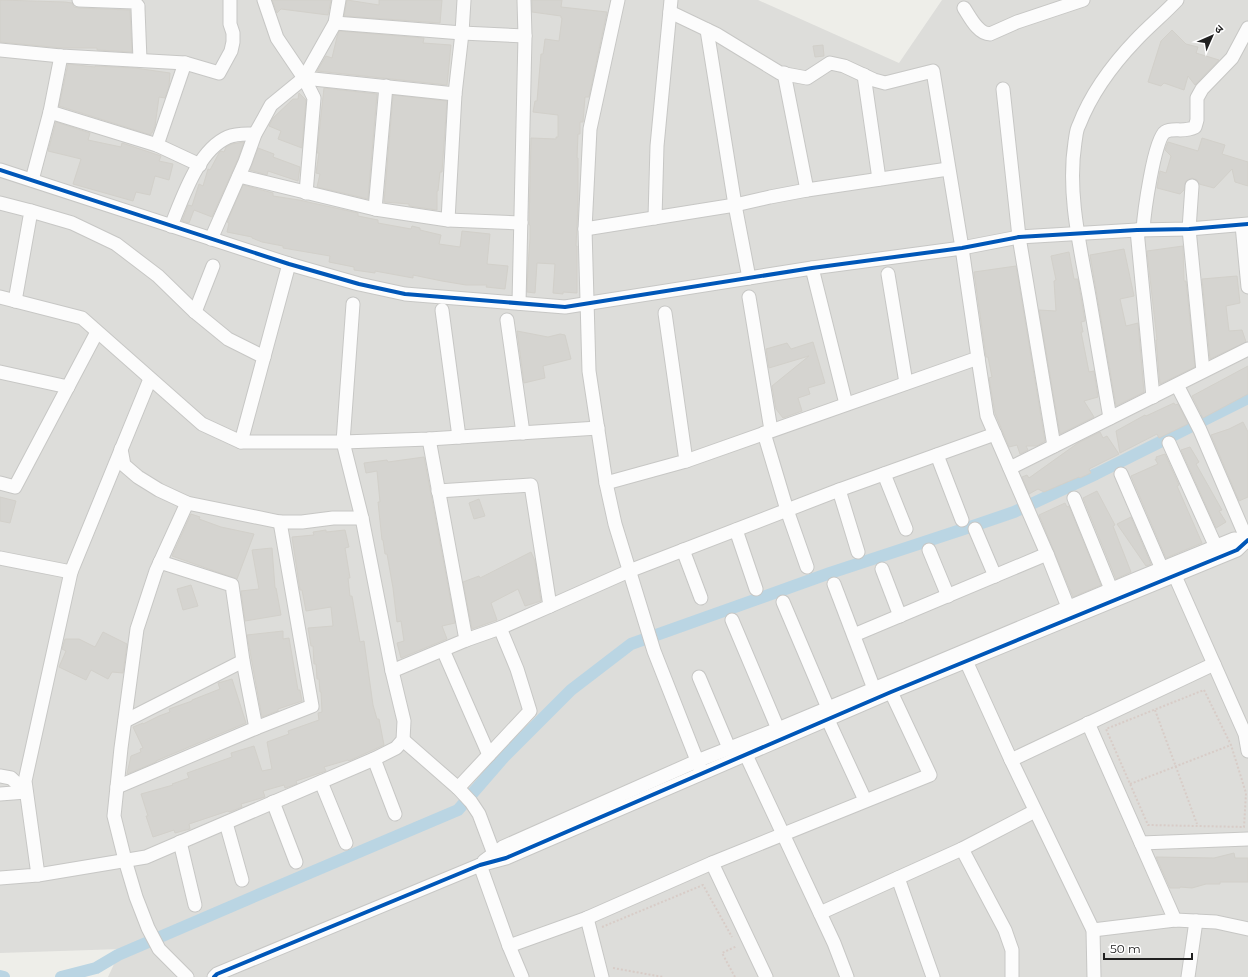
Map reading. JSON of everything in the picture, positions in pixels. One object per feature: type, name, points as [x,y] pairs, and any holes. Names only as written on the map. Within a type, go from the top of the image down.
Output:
[{"type":"street","points":[[79,0],[134,2],[138,9],[140,60]]},
{"type":"street","points":[[0,50],[61,56],[185,63],[219,73],[231,52],[233,42],[233,33],[230,24],[230,0]]},
{"type":"street","points":[[264,0],[277,38],[304,78],[314,98],[306,193]]},
{"type":"street","points":[[211,239],[256,134],[271,105],[304,78],[335,23],[339,0]]},
{"type":"street","points":[[448,220],[455,94],[462,34],[464,0]]},
{"type":"street","points":[[519,304],[525,36],[524,0]]},
{"type":"street","points":[[618,0],[590,129],[585,229],[589,371],[606,483],[615,524],[654,651],[702,774]]},
{"type":"street","points":[[964,8],[979,29],[985,34],[990,34],[1017,22],[1083,0]]},
{"type":"street","points":[[1110,418],[1078,233],[1073,177],[1073,156],[1078,126],[1085,109],[1098,87],[1121,56],[1177,0]]},
{"type":"street","points":[[655,218],[657,146],[671,6],[707,30],[780,73],[807,78],[830,63],[844,66],[864,76],[885,83],[932,71],[962,248],[987,416],[1029,511],[1068,607]]},
{"type":"street","points":[[335,23],[462,34],[525,36]]},
{"type":"street","points":[[1153,396],[1140,230],[1159,142],[1162,134],[1167,131],[1188,131],[1195,127],[1197,120],[1198,98],[1202,89],[1232,58],[1248,28]]},
{"type":"street","points":[[707,30],[735,205],[749,278]]},
{"type":"street","points":[[32,180],[50,112],[61,56]]},
{"type":"street","points":[[157,144],[185,63]]},
{"type":"street","points":[[784,73],[807,190]]},
{"type":"street","points":[[864,76],[880,179]]},
{"type":"street","points":[[304,78],[455,94]]},
{"type":"street","points":[[376,209],[386,86]]},
{"type":"street","points":[[1003,88],[1020,237],[1054,446]]},
{"type":"street","points":[[50,112],[157,144],[200,164]]},
{"type":"street","points":[[170,226],[194,175],[207,153],[218,143],[229,137],[240,134],[256,134]]},
{"type":"street","points":[[585,229],[735,205],[770,196],[948,169]]},
{"type":"street","points":[[0,170],[211,239],[286,273],[359,284],[405,294],[564,307],[587,312],[749,278],[962,248],[1020,237],[1245,225],[1248,287]]},
{"type":"street","points":[[239,176],[376,209],[448,220],[521,223]]},
{"type":"street","points":[[1192,186],[1189,229],[1203,371]]},
{"type":"street","points":[[0,203],[72,223],[116,244],[158,276],[196,312],[228,339],[264,357]]},
{"type":"street","points":[[14,301],[31,211]]},
{"type":"street","points":[[196,312],[214,266]]},
{"type":"street","points":[[812,268],[846,404]]},
{"type":"street","points":[[241,442],[286,273]]},
{"type":"street","points":[[888,274],[906,383]]},
{"type":"street","points":[[0,297],[82,318],[202,424],[241,442],[343,442],[428,439],[598,428]]},
{"type":"street","points":[[749,297],[768,432],[787,510],[807,568]]},
{"type":"street","points":[[0,878],[38,876],[146,857],[374,759],[396,748],[403,740],[404,722],[392,671],[362,518],[343,442],[353,304]]},
{"type":"street","points":[[442,310],[459,437]]},
{"type":"street","points":[[665,313],[686,460]]},
{"type":"street","points":[[507,320],[523,433]]},
{"type":"street","points":[[0,483],[15,487],[97,332]]},
{"type":"street","points":[[1010,468],[1248,349]]},
{"type":"street","points":[[606,483],[686,460],[978,358]]},
{"type":"street","points":[[0,372],[68,387]]},
{"type":"street","points":[[38,876],[25,781],[71,572],[150,379]]},
{"type":"street","points":[[1177,385],[1200,430],[1248,541]]},
{"type":"street","points":[[392,671],[466,640],[500,628],[629,571],[839,490],[995,434]]},
{"type":"street","points":[[428,439],[466,640]]},
{"type":"street","points":[[1169,443],[1216,547]]},
{"type":"street","points":[[121,449],[124,465],[138,477],[159,490],[187,503],[280,522],[302,522],[333,518],[362,518]]},
{"type":"street","points":[[937,455],[962,520]]},
{"type":"street","points":[[884,474],[906,529]]},
{"type":"street","points":[[1121,474],[1162,568]]},
{"type":"street","points":[[438,491],[531,485],[550,606]]},
{"type":"street","points":[[839,490],[858,552]]},
{"type":"street","points":[[1074,498],[1111,589]]},
{"type":"street","points":[[187,503],[156,571],[137,629],[114,816],[136,897],[148,928],[159,949],[187,977]]},
{"type":"street","points":[[117,787],[312,706],[280,522]]},
{"type":"street","points":[[975,529],[995,576]]},
{"type":"street","points":[[736,530],[756,589]]},
{"type":"street","points":[[219,976],[480,865],[506,858],[746,756],[874,689],[1234,539],[1248,541]]},
{"type":"street","points":[[480,865],[503,847],[697,761],[778,730],[892,692],[1237,550],[1248,541]]},
{"type":"street","points":[[683,550],[701,598]]},
{"type":"street","points":[[929,550],[948,596]]},
{"type":"street","points":[[854,635],[1047,554]]},
{"type":"street","points":[[0,558],[71,572]]},
{"type":"street","points":[[160,562],[232,585],[243,661],[256,728]]},
{"type":"street","points":[[882,569],[900,616]]},
{"type":"street","points":[[1175,576],[1245,734],[1248,751]]},
{"type":"street","points":[[834,584],[874,689]]},
{"type":"street","points":[[783,602],[828,714],[865,800]]},
{"type":"street","points":[[732,620],[778,730]]},
{"type":"street","points":[[460,790],[489,755],[530,711],[517,669],[500,628]]},
{"type":"street","points":[[443,650],[489,755]]},
{"type":"street","points":[[125,721],[243,661]]},
{"type":"street","points":[[966,661],[1035,812],[1093,930],[1094,977]]},
{"type":"street","points":[[1011,760],[1214,664]]},
{"type":"street","points":[[700,677],[729,748]]},
{"type":"street","points":[[509,946],[587,918],[712,863],[930,774],[892,692]]},
{"type":"street","points":[[1088,723],[1175,920]]},
{"type":"street","points":[[403,740],[460,790],[471,802],[478,814],[494,854]]},
{"type":"street","points":[[746,756],[834,943],[847,977]]},
{"type":"street","points":[[374,759],[395,814]]},
{"type":"street","points":[[0,776],[11,778],[26,792]]},
{"type":"street","points":[[321,782],[346,843]]},
{"type":"street","points":[[0,794],[26,792]]},
{"type":"street","points":[[273,802],[296,862]]},
{"type":"street","points":[[820,913],[962,849],[1035,812]]},
{"type":"street","points":[[226,823],[242,880]]},
{"type":"street","points":[[1141,843],[1248,839]]},
{"type":"street","points":[[180,842],[195,905]]},
{"type":"street","points":[[962,849],[1005,930],[1012,950],[1012,977]]},
{"type":"street","points":[[712,863],[766,977]]},
{"type":"street","points":[[480,865],[509,946],[522,977]]},
{"type":"street","points":[[898,878],[933,977]]},
{"type":"street","points":[[587,918],[602,977]]},
{"type":"street","points":[[1093,930],[1175,920],[1216,922],[1248,929]]},
{"type":"street","points":[[1188,977],[1196,921]]},
{"type":"path","points":[[1204,690],[1231,745],[1246,793],[1244,827],[1148,825],[1106,729],[1155,710],[1204,690]]},
{"type":"path","points":[[1155,710],[1197,824]]},
{"type":"path","points":[[1130,784],[1231,745]]},
{"type":"path","points":[[602,928],[703,885],[738,947],[722,953],[735,977]]},
{"type":"path","points":[[611,962],[613,969],[663,977]]},
{"type":"shaded area","points":[[0,0],[758,0],[899,63],[942,0],[1248,0],[1248,977],[108,977],[121,949],[0,953]]},
{"type":"building","points":[[0,0],[65,2],[72,3],[74,7],[79,8],[130,10],[132,52],[97,50],[97,48],[62,48],[0,42]]},
{"type":"building","points":[[272,0],[331,0],[328,15],[281,9],[277,13]]},
{"type":"building","points":[[347,0],[379,5],[379,0],[442,0],[440,23],[344,16]]},
{"type":"building","points":[[532,0],[562,0],[561,7],[607,12],[589,97],[585,97],[583,122],[580,122],[580,134],[578,134],[578,204],[576,246],[577,293],[553,293],[555,264],[537,263],[535,293],[527,292],[530,239],[531,138],[556,139],[556,137],[558,137],[558,115],[533,112],[535,101],[537,101],[541,54],[543,54],[545,39],[559,41],[562,18],[561,16],[532,12]]},
{"type":"building","points":[[1172,30],[1186,44],[1198,47],[1196,53],[1219,60],[1195,85],[1188,76],[1184,90],[1164,83],[1161,86],[1148,82],[1161,41]]},
{"type":"building","points":[[339,31],[424,38],[423,43],[451,45],[447,85],[317,71],[326,56],[332,58]]},
{"type":"building","points":[[823,45],[824,56],[815,57],[813,46]]},
{"type":"building","points":[[68,64],[95,67],[135,68],[170,73],[169,86],[165,98],[159,97],[155,126],[151,135],[59,106]]},
{"type":"building","points":[[324,88],[377,94],[368,199],[317,187],[320,174],[316,173],[319,153],[317,153]]},
{"type":"building","points":[[299,93],[306,100],[302,148],[278,139],[281,131],[269,126],[273,118],[293,99],[298,99]]},
{"type":"building","points":[[393,95],[447,101],[442,172],[440,172],[437,191],[437,210],[409,206],[409,204],[384,202]]},
{"type":"building","points":[[56,122],[90,133],[88,140],[121,147],[122,143],[161,156],[159,161],[173,164],[169,180],[155,176],[150,195],[136,192],[133,201],[73,184],[81,159],[48,151]]},
{"type":"building","points":[[1202,138],[1225,145],[1222,154],[1248,162],[1248,186],[1235,182],[1232,169],[1214,188],[1199,184],[1197,180],[1192,178],[1186,181],[1184,190],[1180,194],[1157,188],[1160,171],[1166,173],[1171,156],[1165,150],[1168,142],[1198,151]]},
{"type":"building","points":[[244,142],[212,217],[194,210],[189,223],[182,221],[188,205],[192,206],[199,184],[203,186],[208,169],[210,170],[219,153],[221,151],[224,152],[226,147],[232,144]]},
{"type":"building","points":[[258,148],[274,154],[273,157],[300,167],[298,181],[268,171],[267,175],[250,170]]},
{"type":"building","points":[[243,185],[273,193],[273,196],[358,213],[358,216],[378,220],[378,223],[411,229],[412,226],[420,228],[420,230],[441,235],[439,244],[460,247],[462,231],[490,234],[487,264],[508,266],[505,289],[486,287],[487,285],[466,285],[413,275],[413,278],[375,271],[375,273],[354,270],[354,267],[329,262],[330,256],[283,248],[283,246],[262,242],[252,237],[227,232],[229,223],[227,222]]},
{"type":"building","points":[[1183,246],[1184,281],[1186,281],[1195,367],[1160,384],[1157,340],[1147,251]]},
{"type":"building","points":[[1124,249],[1134,296],[1120,299],[1126,326],[1138,323],[1144,392],[1116,406],[1090,255]]},
{"type":"building","points":[[1069,252],[1074,279],[1078,279],[1085,321],[1081,322],[1083,332],[1081,332],[1089,372],[1094,371],[1098,397],[1084,401],[1094,417],[1060,434],[1039,310],[1056,311],[1054,281],[1056,280],[1051,256]]},
{"type":"building","points":[[1016,266],[1045,441],[1037,446],[1026,446],[1028,450],[1020,454],[1017,445],[1009,447],[995,413],[989,378],[992,377],[988,357],[986,357],[974,272]]},
{"type":"building","points":[[1237,276],[1240,303],[1226,306],[1229,331],[1242,330],[1246,342],[1210,359],[1202,279]]},
{"type":"building","points":[[517,331],[548,337],[560,334],[565,335],[571,359],[543,366],[545,378],[524,383]]},
{"type":"building","points":[[813,342],[825,383],[808,388],[810,394],[798,398],[802,411],[783,418],[776,409],[772,386],[809,356],[769,368],[766,349],[787,343],[791,349]]},
{"type":"building","points":[[1248,366],[1248,394],[1203,418],[1192,396]]},
{"type":"building","points":[[1174,403],[1175,405],[1178,404],[1188,424],[1159,438],[1157,434],[1120,453],[1116,431],[1145,415],[1146,416]]},
{"type":"building","points":[[1243,422],[1248,432],[1248,497],[1239,501],[1211,435],[1229,429]]},
{"type":"building","points":[[1100,432],[1103,438],[1107,436],[1119,454],[1089,469],[1091,473],[1080,478],[1079,477],[1044,492],[1038,489],[1029,494],[1022,477],[1027,475],[1029,478],[1078,443]]},
{"type":"building","points":[[1190,447],[1199,462],[1196,464],[1222,510],[1219,511],[1226,522],[1216,528],[1181,450]]},
{"type":"building","points":[[1165,454],[1179,485],[1177,486],[1202,543],[1166,558],[1131,476],[1158,464],[1155,459],[1157,459],[1156,457]]},
{"type":"building","points":[[424,457],[455,623],[442,626],[447,639],[401,658],[397,643],[404,641],[401,621],[397,622],[387,554],[385,554],[382,540],[378,502],[380,502],[377,471],[366,473],[364,463],[387,460],[388,462]]},
{"type":"building","points":[[1097,491],[1115,525],[1113,526],[1131,572],[1116,579],[1083,498]]},
{"type":"building","points":[[0,497],[16,501],[10,523],[0,521]]},
{"type":"building","points":[[479,499],[485,516],[474,519],[469,503]]},
{"type":"building","points":[[1065,503],[1067,507],[1069,506],[1101,585],[1073,597],[1039,515]]},
{"type":"building","points":[[191,514],[200,517],[199,519],[221,527],[254,534],[237,579],[172,556]]},
{"type":"building","points":[[1131,517],[1151,564],[1146,566],[1117,524]]},
{"type":"building","points":[[326,530],[326,532],[345,530],[349,547],[345,548],[350,578],[348,578],[350,596],[352,596],[360,642],[364,641],[373,705],[377,719],[379,719],[384,745],[349,761],[348,760],[324,767],[326,771],[296,781],[297,784],[285,788],[284,785],[263,791],[265,797],[241,804],[242,807],[232,811],[189,824],[190,829],[175,833],[174,830],[153,837],[141,794],[173,785],[172,784],[189,778],[187,773],[232,757],[231,753],[254,746],[262,771],[272,769],[267,742],[289,734],[288,731],[319,720],[318,713],[322,712],[321,692],[319,679],[317,679],[313,646],[311,646],[308,628],[333,626],[331,607],[306,611],[302,590],[300,590],[292,537],[314,535],[313,532]]},
{"type":"building","points":[[272,548],[275,588],[281,615],[245,621],[241,591],[259,589],[252,550]]},
{"type":"building","points":[[531,552],[535,561],[541,601],[525,606],[518,589],[491,603],[497,620],[472,629],[463,582],[479,576],[480,578]]},
{"type":"building","points":[[191,585],[198,606],[183,610],[177,589]]},
{"type":"building","points":[[283,631],[283,639],[289,638],[298,690],[300,690],[302,701],[278,709],[278,711],[262,717],[247,635]]},
{"type":"building","points":[[103,632],[127,644],[123,673],[112,672],[108,679],[91,670],[86,680],[59,667],[66,651],[62,649],[65,639],[79,639],[95,647]]},
{"type":"building","points":[[232,679],[246,723],[127,774],[131,756],[141,752],[140,749],[143,748],[133,727],[170,712],[169,709],[220,689],[218,683]]},
{"type":"building","points":[[1234,853],[1235,858],[1248,858],[1248,882],[1220,882],[1220,884],[1206,884],[1192,888],[1170,888],[1156,857],[1214,858]]},
{"type":"waterway","points":[[61,977],[96,968],[118,955],[458,810],[504,757],[571,690],[631,644],[830,573],[1014,512],[1096,474],[1248,398]]},
{"type":"waterway","points":[[0,976],[4,977]]},
{"type":"cycle path","points":[[0,170],[289,264],[359,284],[405,294],[565,307],[812,268],[962,248],[1019,237],[1137,230],[1189,229],[1248,224]]},
{"type":"cycle path","points":[[214,977],[217,974],[480,865],[506,858],[891,692],[1237,550],[1248,540]]}]
